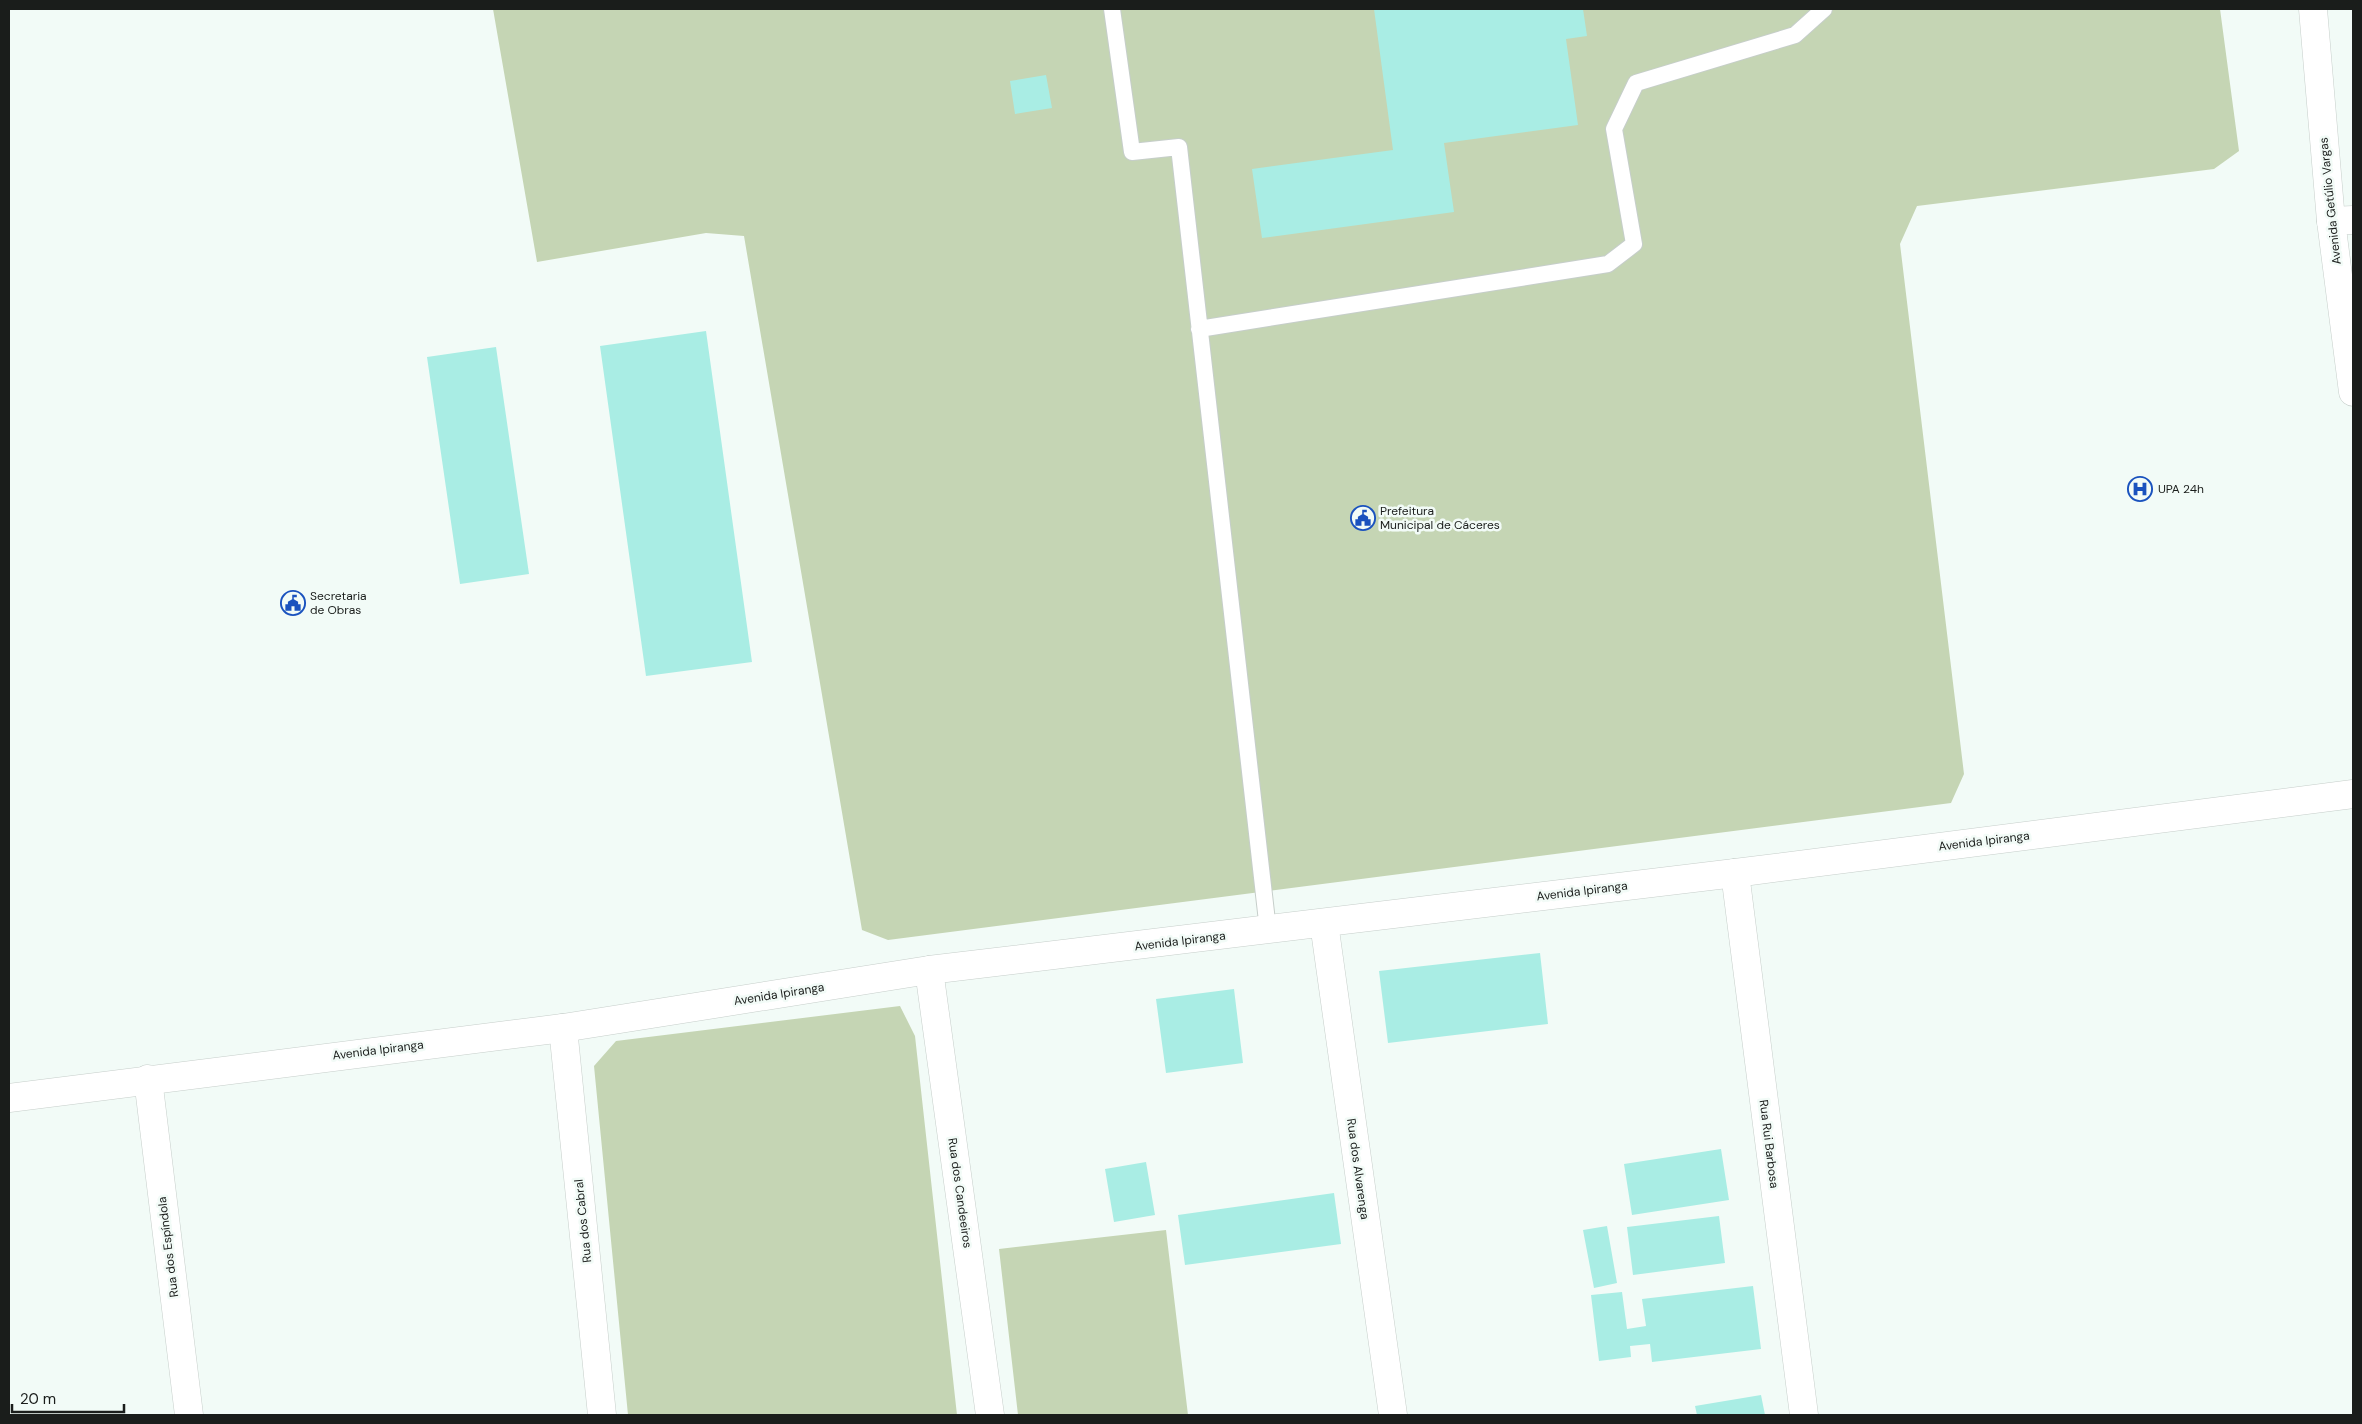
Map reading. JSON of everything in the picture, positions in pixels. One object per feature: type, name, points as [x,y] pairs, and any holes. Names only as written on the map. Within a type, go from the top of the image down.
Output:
[{"type":"street","name":"Avenida Getúlio Vargas","points":[[2313,9],[2342,221],[2353,392]]},
{"type":"street","name":"Avenida Ipiranga","points":[[9,1098],[563,1028],[929,970],[1735,873],[2353,794]]},
{"type":"street","name":"Rua Rui Barbosa","points":[[1735,873],[1804,1415]]},
{"type":"street","name":"Rua dos Alvarenga","points":[[1324,922],[1393,1415]]},
{"type":"street","name":"Rua dos Candeeiros","points":[[929,970],[990,1415]]},
{"type":"street","name":"Rua dos Cabral","points":[[563,1028],[602,1415]]},
{"type":"street","name":"Rua dos Espíndola","points":[[148,1079],[189,1415]]},
{"type":"lane","points":[[1112,9],[1132,152],[1179,147],[1268,930]]},
{"type":"lane","points":[[1199,329],[1608,264],[1634,244],[1614,129],[1636,83],[1795,35],[1824,9]]},
{"type":"green space","name":"Prefeitura Municipal de Cáceres","points":[[493,9],[2220,9],[2239,151],[2214,169],[1917,206],[1900,244],[1964,774],[1951,803],[888,940],[862,930],[744,236],[706,233],[537,262]]},
{"type":"green space","points":[[900,1006],[915,1036],[957,1415],[628,1415],[594,1066],[616,1041]]},
{"type":"green space","points":[[1166,1230],[1188,1415],[1018,1415],[999,1249]]},
{"type":"building","points":[[1374,9],[1583,9],[1587,36],[1566,39],[1578,125],[1444,143],[1454,212],[1262,238],[1252,169],[1393,150]]},
{"type":"building","points":[[1046,75],[1052,108],[1015,114],[1010,81]]},
{"type":"building","points":[[706,331],[752,662],[646,676],[600,346]]},
{"type":"building","points":[[496,347],[529,574],[460,584],[427,357]]},
{"type":"building","points":[[1540,953],[1548,1024],[1388,1043],[1379,971]]},
{"type":"building","points":[[1234,989],[1243,1063],[1166,1073],[1156,999]]},
{"type":"building","points":[[1721,1149],[1729,1200],[1632,1215],[1624,1164]]},
{"type":"building","points":[[1146,1162],[1155,1215],[1114,1222],[1105,1169]]},
{"type":"building","points":[[1334,1193],[1341,1244],[1185,1265],[1178,1215]]},
{"type":"building","points":[[1719,1216],[1725,1263],[1633,1275],[1627,1227]]},
{"type":"building","points":[[1607,1226],[1617,1283],[1594,1288],[1583,1230]]},
{"type":"building","points":[[1753,1286],[1761,1349],[1652,1362],[1650,1344],[1630,1346],[1631,1357],[1599,1361],[1591,1295],[1622,1292],[1627,1329],[1646,1326],[1642,1299]]},
{"type":"building","points":[[1761,1395],[1765,1415],[1697,1415],[1695,1406]]},
{"type":"place","name":"UPA 24h","points":[[2140,489]]},
{"type":"place","name":"Prefeitura Municipal de Cáceres","points":[[1363,518]]},
{"type":"place","name":"Secretaria de Obras","points":[[293,603]]}]
